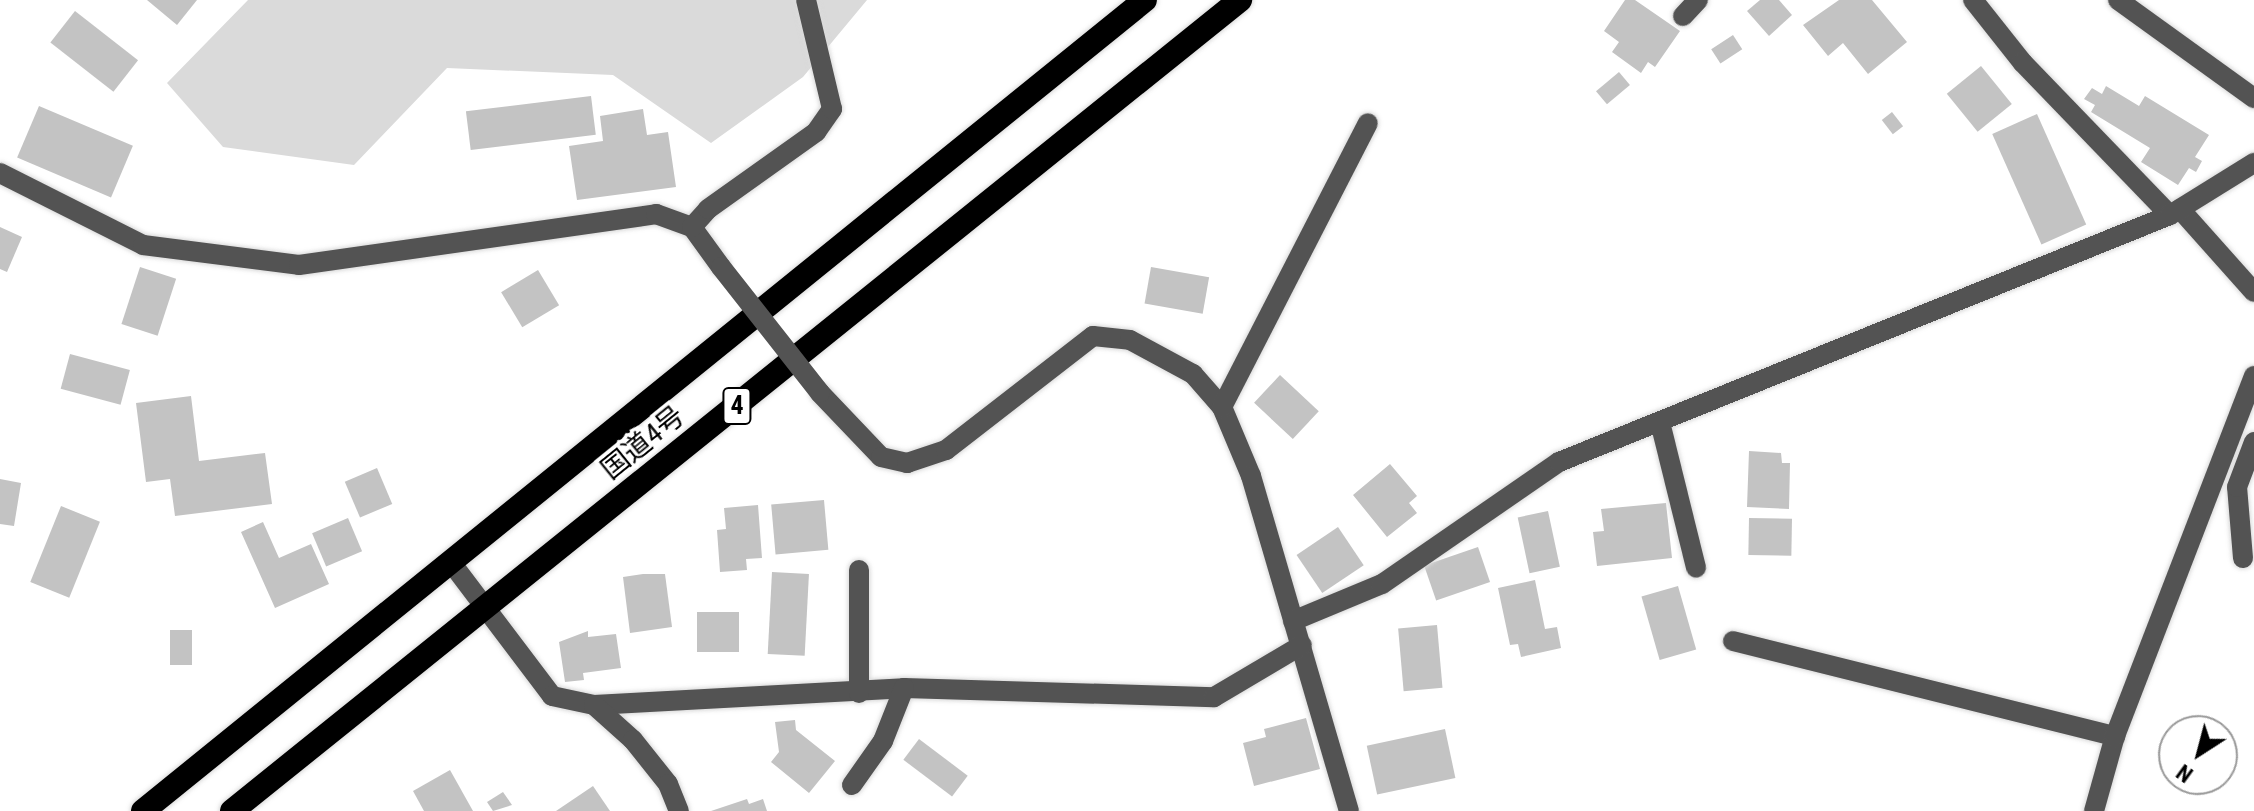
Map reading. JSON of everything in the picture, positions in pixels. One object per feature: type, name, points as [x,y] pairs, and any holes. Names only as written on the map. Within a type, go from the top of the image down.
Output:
[{"type":"highway","name":"国道4号","points":[[143,811],[1145,0]]},
{"type":"highway","name":"国道4号","points":[[232,811],[485,604],[1240,0]]},
{"type":"street","points":[[692,227],[708,209],[816,132],[832,109],[806,0]]},
{"type":"street","points":[[1683,16],[1698,0]]},
{"type":"street","points":[[1973,0],[2023,63],[2254,292]]},
{"type":"street","points":[[2118,0],[2254,98]]},
{"type":"street","points":[[1222,407],[1368,123]]},
{"type":"street","points":[[1293,621],[1382,584],[1559,462],[2175,212],[2254,163]]},
{"type":"street","points":[[0,173],[143,245],[299,265],[656,214],[692,227],[820,393],[881,457],[907,463],[922,461],[970,434],[1082,341],[1108,334],[1168,357],[1200,380],[1222,407],[1251,476],[1349,811]]},
{"type":"street","points":[[2094,811],[2115,736],[2253,385]]},
{"type":"street","points":[[1660,422],[1696,568]]},
{"type":"street","points":[[2243,558],[2237,487],[2254,442]]},
{"type":"street","points":[[450,561],[552,696],[594,705],[859,693],[904,688],[1214,697],[1302,645]]},
{"type":"street","points":[[859,570],[859,693]]},
{"type":"street","points":[[1733,641],[2115,736]]},
{"type":"street","points":[[852,785],[883,741],[904,688]]},
{"type":"street","points":[[594,705],[651,762],[668,784],[679,811]]},
{"type":"shaded area","points":[[248,0],[867,0],[803,77],[711,143],[613,75],[447,68],[354,165],[223,147],[167,83]]},
{"type":"building","points":[[147,0],[197,0],[177,25]]},
{"type":"building","points":[[1625,0],[1635,0],[1680,31],[1655,67],[1648,62],[1641,73],[1612,52],[1619,42],[1604,31]]},
{"type":"building","points":[[1760,0],[1779,0],[1792,15],[1769,36],[1747,11]]},
{"type":"building","points":[[1839,0],[1872,0],[1907,42],[1868,74],[1843,43],[1828,56],[1803,25]]},
{"type":"building","points":[[75,11],[138,60],[113,92],[50,43]]},
{"type":"building","points":[[1733,35],[1742,49],[1720,63],[1711,49]]},
{"type":"building","points":[[1981,66],[2012,104],[1978,132],[1947,94]]},
{"type":"building","points":[[1619,72],[1630,85],[1607,104],[1596,91]]},
{"type":"building","points":[[2106,86],[2139,106],[2145,96],[2209,135],[2195,157],[2202,161],[2196,172],[2189,168],[2178,185],[2141,162],[2150,148],[2091,112],[2095,105],[2084,99],[2092,88],[2102,94]]},
{"type":"building","points":[[591,96],[596,135],[471,150],[466,111]]},
{"type":"building","points":[[39,106],[133,146],[111,197],[17,158]]},
{"type":"building","points":[[643,109],[647,135],[668,132],[676,187],[577,200],[569,146],[603,141],[600,116]]},
{"type":"building","points":[[1892,112],[1903,126],[1893,134],[1882,120]]},
{"type":"building","points":[[2037,114],[2086,225],[2041,244],[1992,134]]},
{"type":"building","points":[[0,227],[22,237],[7,272],[0,269]]},
{"type":"building","points":[[140,267],[176,279],[158,336],[121,324]]},
{"type":"building","points":[[1151,267],[1209,277],[1203,314],[1145,303]]},
{"type":"building","points":[[538,270],[559,305],[522,327],[501,292]]},
{"type":"building","points":[[70,354],[130,370],[121,405],[61,389]]},
{"type":"building","points":[[1280,375],[1319,411],[1293,439],[1254,403]]},
{"type":"building","points":[[191,396],[199,461],[265,453],[272,504],[175,516],[170,479],[146,482],[136,403]]},
{"type":"building","points":[[1749,451],[1781,453],[1782,463],[1790,463],[1789,509],[1747,507]]},
{"type":"building","points":[[1390,464],[1417,496],[1409,503],[1417,513],[1387,537],[1353,495]]},
{"type":"building","points":[[377,468],[392,504],[360,518],[345,482]]},
{"type":"building","points":[[0,479],[21,483],[14,526],[0,524]]},
{"type":"building","points":[[824,500],[828,550],[776,554],[771,505]]},
{"type":"building","points":[[1666,503],[1672,558],[1597,566],[1593,532],[1604,531],[1601,509]]},
{"type":"building","points":[[758,505],[762,558],[746,559],[747,570],[720,572],[717,530],[726,529],[724,508]]},
{"type":"building","points":[[61,506],[100,522],[69,598],[30,582]]},
{"type":"building","points":[[1548,511],[1560,567],[1530,573],[1518,517]]},
{"type":"building","points":[[348,518],[362,551],[326,566],[312,533]]},
{"type":"building","points":[[1749,518],[1792,519],[1791,556],[1748,555]]},
{"type":"building","points":[[263,522],[279,558],[311,544],[329,584],[275,608],[241,532]]},
{"type":"building","points":[[1338,527],[1364,565],[1322,593],[1297,555]]},
{"type":"building","points":[[1478,547],[1490,582],[1436,601],[1424,566]]},
{"type":"building","points":[[772,572],[809,574],[805,656],[768,654]]},
{"type":"building","points":[[665,574],[672,627],[630,633],[623,577]]},
{"type":"building","points":[[1535,580],[1545,629],[1557,627],[1561,648],[1521,657],[1518,644],[1510,645],[1498,588]]},
{"type":"building","points":[[1678,586],[1696,649],[1660,660],[1641,596]]},
{"type":"building","points":[[697,612],[739,612],[739,652],[697,652]]},
{"type":"building","points":[[1437,625],[1442,688],[1404,691],[1398,628]]},
{"type":"building","points":[[170,630],[192,630],[192,665],[170,665]]},
{"type":"building","points":[[588,631],[588,637],[616,634],[621,668],[583,673],[584,680],[565,682],[559,642]]},
{"type":"building","points":[[1306,718],[1320,769],[1254,786],[1243,743],[1266,737],[1264,729]]},
{"type":"building","points":[[795,720],[796,730],[835,761],[809,793],[771,762],[779,752],[775,722]]},
{"type":"building","points":[[1445,729],[1455,778],[1377,795],[1367,746]]},
{"type":"building","points":[[919,739],[968,776],[952,796],[903,760]]},
{"type":"building","points":[[450,770],[473,811],[424,811],[413,791]]},
{"type":"building","points":[[593,786],[610,811],[556,811]]},
{"type":"building","points":[[503,792],[512,805],[493,811],[487,802]]},
{"type":"building","points":[[747,799],[749,804],[763,799],[767,811],[711,811]]}]
